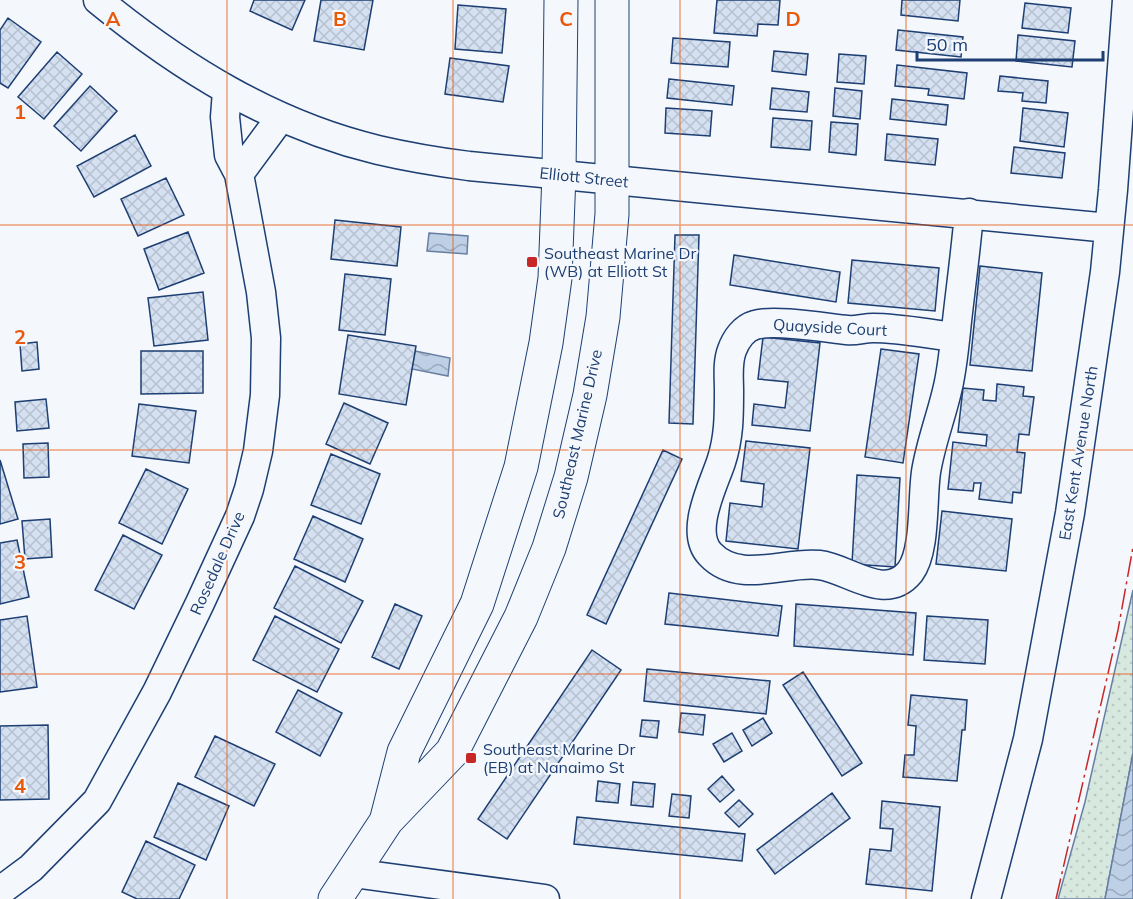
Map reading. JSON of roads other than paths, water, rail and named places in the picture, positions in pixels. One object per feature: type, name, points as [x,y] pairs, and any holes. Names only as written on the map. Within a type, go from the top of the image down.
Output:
[{"type":"main road","name":"Southeast Marine Drive","points":[[387,820],[404,752],[477,604],[521,467],[546,343],[555,278],[561,0]]},
{"type":"main road","name":"Southeast Marine Drive","points":[[344,886],[387,820],[452,752],[521,617],[549,548],[571,477],[592,384],[603,317],[612,214],[612,0]]},
{"type":"street","name":"Elliott Street","points":[[98,0],[139,33],[227,91],[311,129],[378,150],[468,166],[1109,228]]},
{"type":"street","name":"East Kent Avenue North","points":[[986,899],[1028,739],[1067,524],[1105,272],[1127,0]]},
{"type":"street","name":"Rosedale Drive","points":[[0,891],[31,868],[97,801],[157,692],[240,516],[249,489],[258,451],[265,395],[266,338],[261,292],[239,174],[229,155],[225,117],[227,91]]},
{"type":"street","points":[[239,174],[281,117]]},
{"type":"street","name":"Quayside Court","points":[[955,337],[874,328],[852,330],[765,323],[745,330],[731,351],[729,426],[726,446],[702,516],[704,543],[710,554],[737,569],[756,570],[820,565],[831,567],[870,583],[892,584],[902,580],[916,562],[919,552],[926,470],[950,381],[955,337],[969,213]]},
{"type":"street","points":[[344,886],[546,899]]},
{"type":"water","points":[[429,233],[468,236],[467,254],[427,251]]},
{"type":"water","points":[[415,351],[450,358],[448,376],[412,369]]},
{"type":"water","points":[[1133,753],[1133,899],[1105,899]]},
{"type":"place","name":"Southeast Marine Dr (WB) at Elliott St","points":[[532,262]]},
{"type":"place","name":"Southeast Marine Dr (EB) at Nanaimo St","points":[[471,758]]}]
